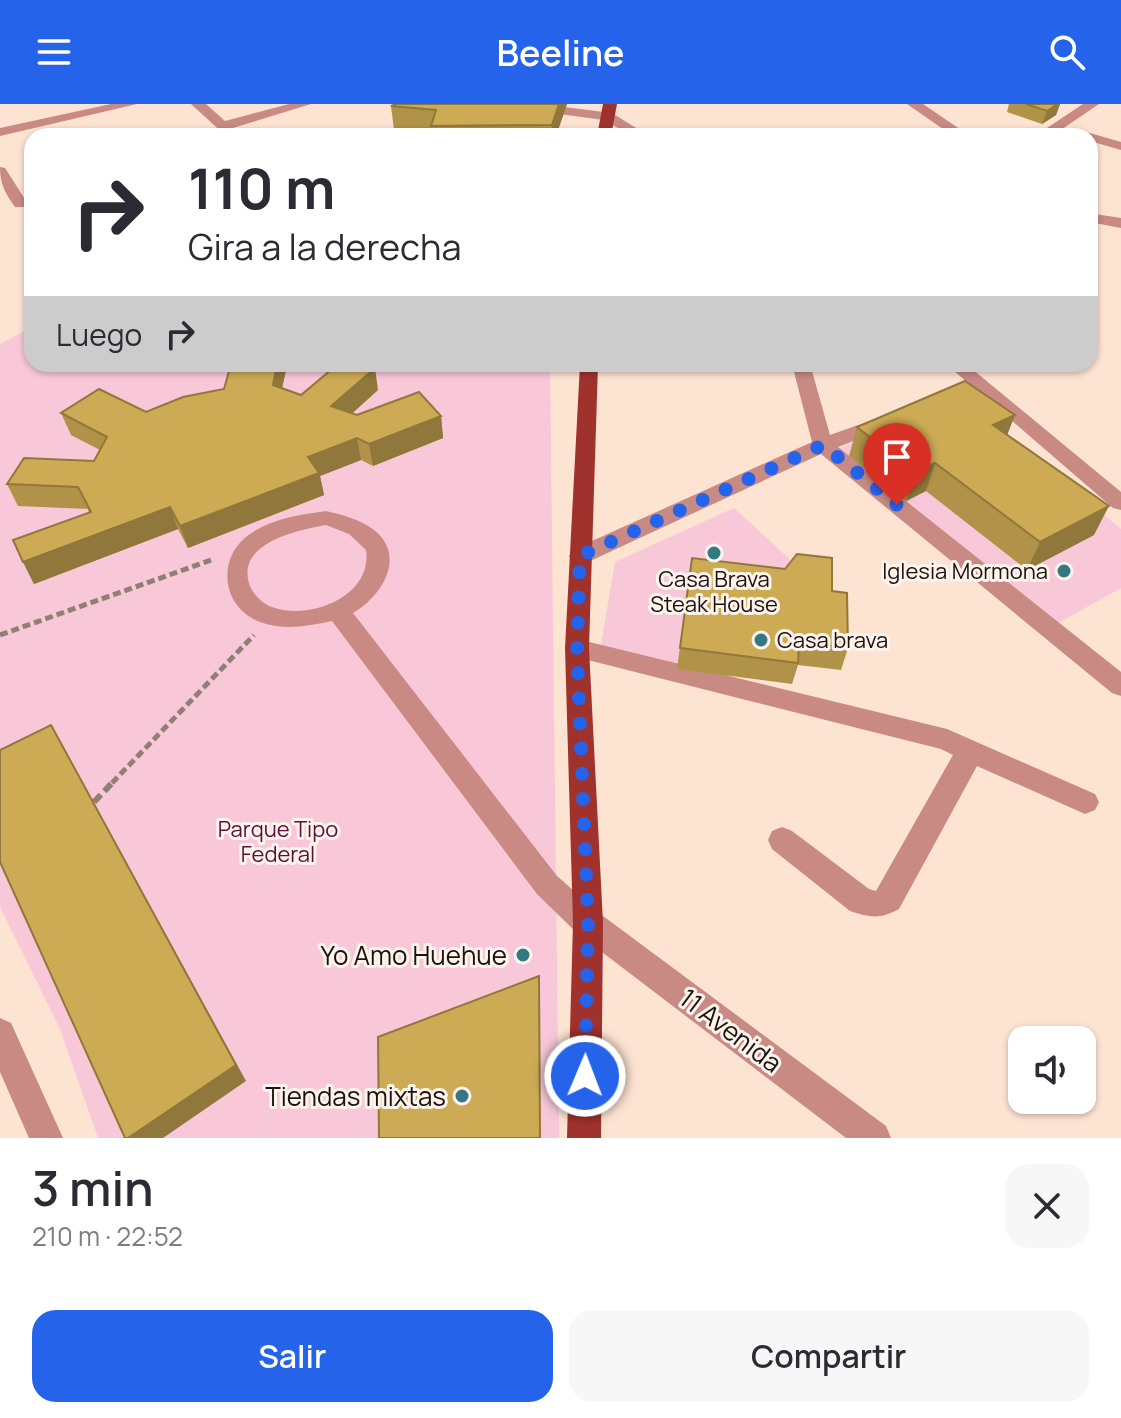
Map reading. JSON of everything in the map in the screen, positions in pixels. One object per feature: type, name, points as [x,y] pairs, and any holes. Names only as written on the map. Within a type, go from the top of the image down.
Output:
[{"type":"main road","points":[[584,1138],[588,923],[577,648],[589,372]]},
{"type":"street","points":[[0,132],[130,104]]},
{"type":"street","points":[[198,104],[226,128]]},
{"type":"street","points":[[237,128],[304,104]]},
{"type":"street","points":[[914,104],[951,128]]},
{"type":"street","points":[[1056,127],[1092,104]]},
{"type":"street","points":[[548,118],[562,108],[609,110],[632,128]]},
{"type":"street","points":[[1098,139],[1121,146]]},
{"type":"street","points":[[0,171],[24,200]]},
{"type":"street","points":[[0,209],[24,203]]},
{"type":"street","points":[[1098,220],[1121,223]]},
{"type":"street","points":[[803,372],[823,445],[1121,686]]},
{"type":"street","points":[[964,372],[1121,503]]},
{"type":"street","points":[[953,397],[981,386]]},
{"type":"street","points":[[580,556],[823,445],[909,413]]},
{"type":"street","points":[[326,518],[362,530],[373,542],[379,556],[378,571],[370,586],[356,600],[338,611],[316,618],[293,620],[271,617],[252,609],[239,596],[234,580],[237,564],[246,548],[262,535],[303,519],[326,518]]},
{"type":"street","name":"11 Avenida","points":[[338,611],[547,885],[588,923],[874,1138]]},
{"type":"street","points":[[577,648],[947,740],[1085,802]]},
{"type":"street","points":[[782,840],[861,901],[878,905],[889,899],[963,767],[968,750]]},
{"type":"street","points":[[0,1034],[46,1138]]},
{"type":"path","points":[[0,635],[246,548]]},
{"type":"path","points":[[94,802],[271,617]]},
{"type":"green space","name":"Parque Tipo Federal","points":[[24,331],[24,372],[550,372],[559,1138],[98,1138],[60,1029],[0,907],[0,344]]},
{"type":"green space","name":"Iglesia Mormona","points":[[961,396],[1121,529],[1121,588],[1053,626],[826,454]]},
{"type":"green space","points":[[734,508],[798,567],[677,669],[598,662],[615,562]]},
{"type":"building","points":[[559,104],[552,125],[431,126],[436,110],[391,106]]},
{"type":"building","points":[[1026,104],[1058,104],[1047,111]]},
{"type":"building","points":[[229,372],[275,372],[273,385],[301,395],[328,372],[370,372],[331,406],[357,415],[419,392],[441,416],[369,444],[357,438],[308,457],[319,473],[180,526],[170,507],[23,562],[13,540],[91,512],[78,487],[7,484],[24,458],[94,461],[107,437],[61,413],[99,389],[146,412],[183,397],[224,389]]},
{"type":"building","points":[[965,381],[1015,415],[993,425],[1109,506],[1040,542],[935,463],[915,473],[857,427]]},
{"type":"building","name":"Casa brava","points":[[797,554],[832,558],[832,591],[847,593],[848,648],[799,642],[798,663],[680,648],[692,558],[785,569]]},
{"type":"building","points":[[51,725],[236,1065],[128,1138],[125,1138],[0,862],[0,750]]},
{"type":"building","name":"Tiendas mixtas","points":[[539,976],[540,1138],[379,1138],[378,1037]]},
{"type":"place","name":"Casa Brava Steak House","points":[[714,553]]},
{"type":"place","name":"Iglesia Mormona","points":[[1064,571]]},
{"type":"place","name":"Casa brava","points":[[761,640]]},
{"type":"place","name":"Yo Amo Huehue","points":[[523,955]]},
{"type":"place","name":"Tiendas mixtas","points":[[462,1096]]},
{"type":"route","points":[[585,1076],[588,923],[577,648],[580,556],[823,445],[897,505]]}]
